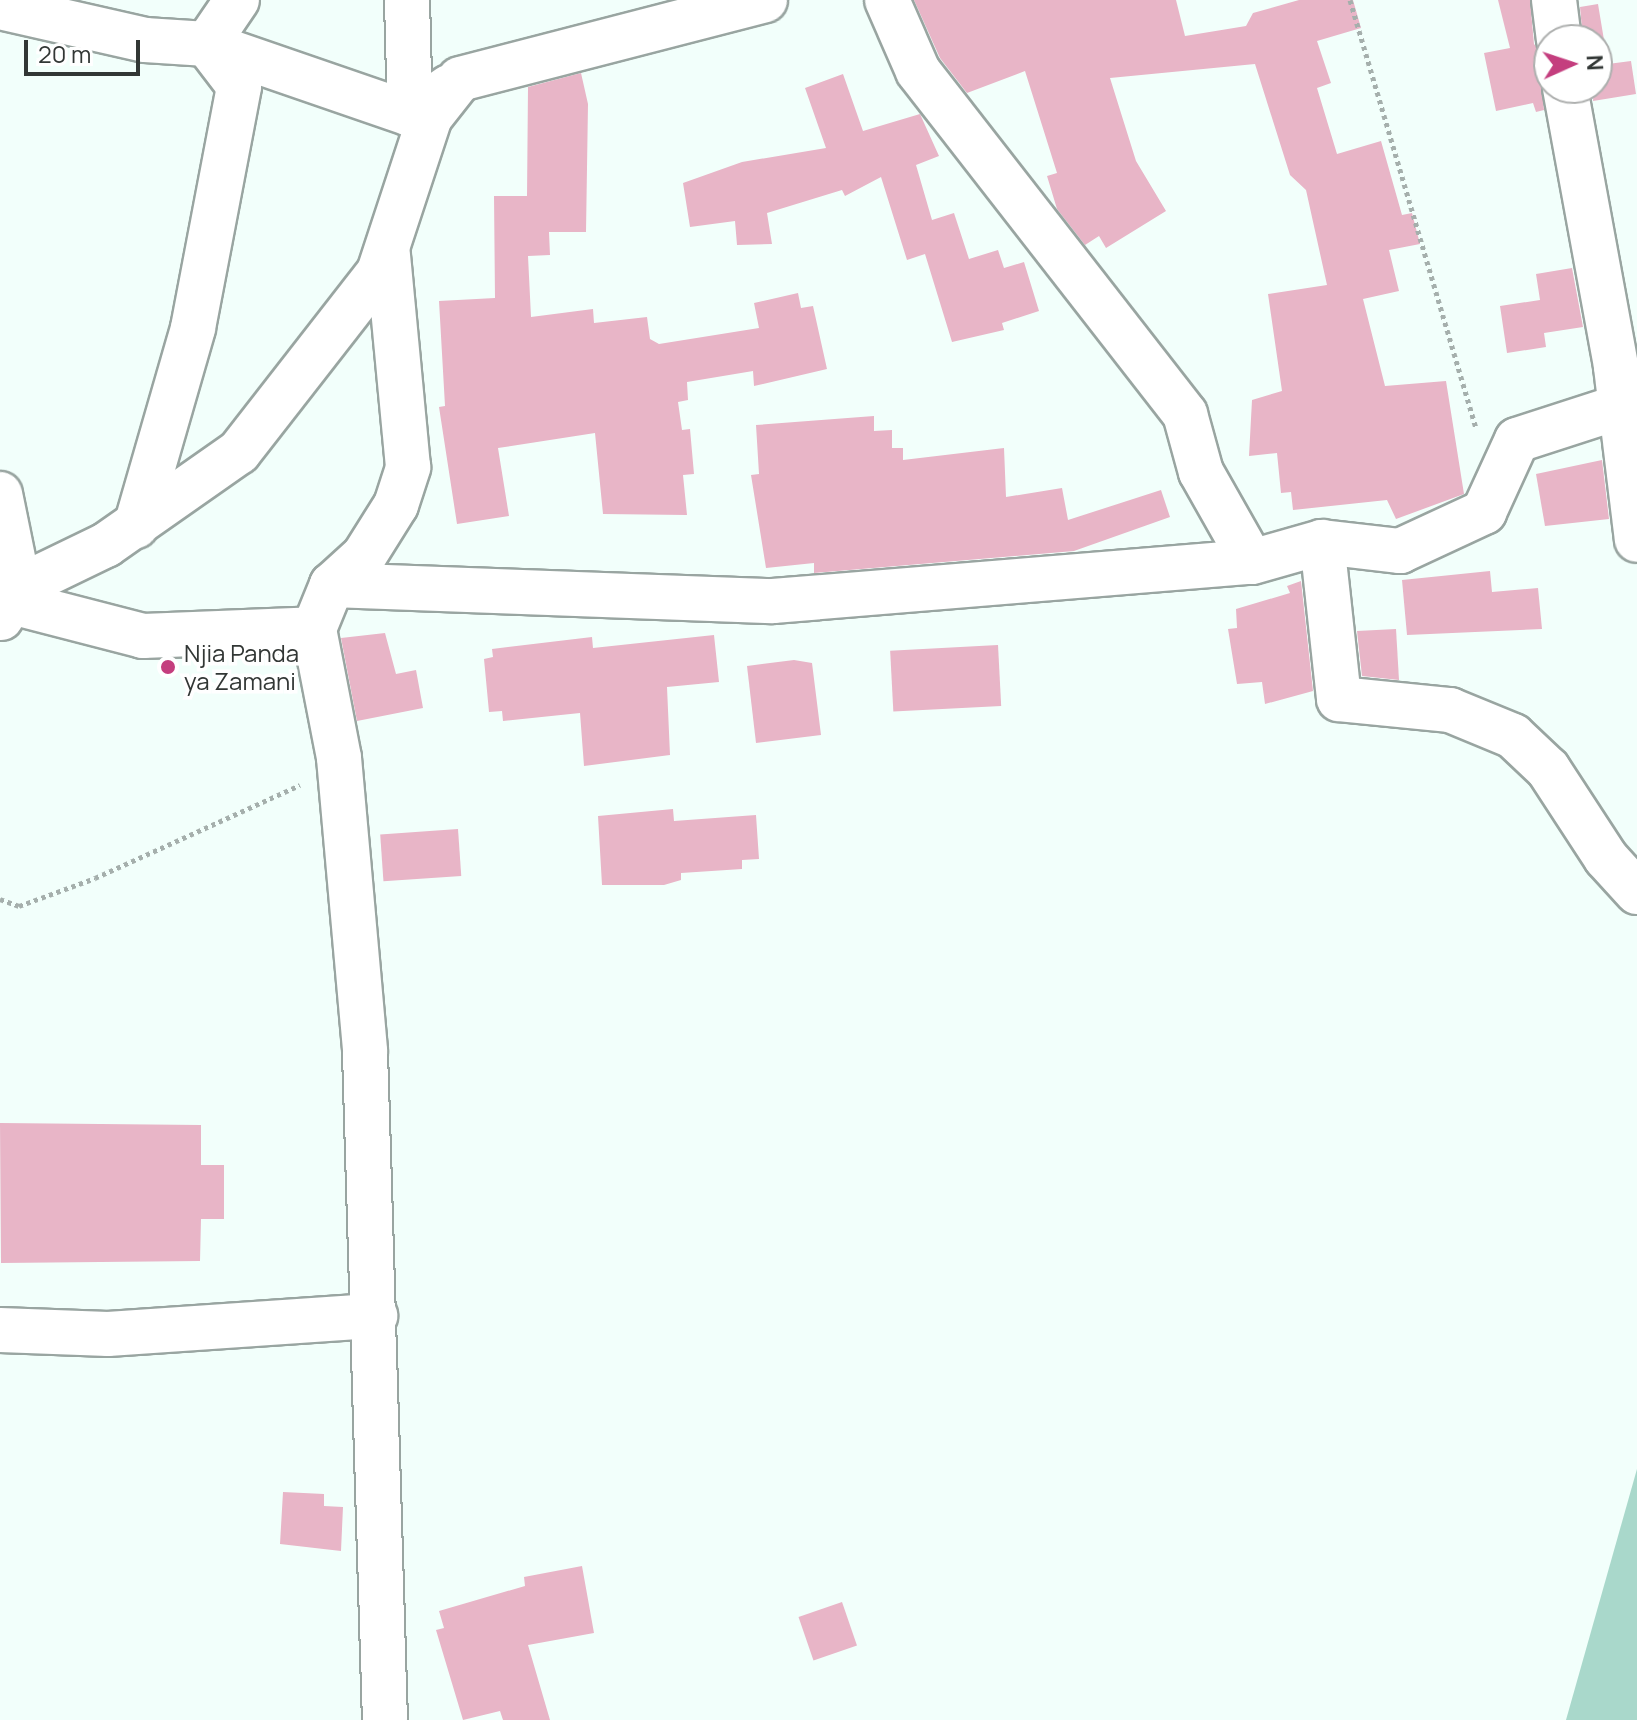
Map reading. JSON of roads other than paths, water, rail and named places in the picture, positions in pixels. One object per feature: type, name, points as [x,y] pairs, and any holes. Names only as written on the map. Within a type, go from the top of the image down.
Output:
[{"type":"street","points":[[207,44],[237,0]]},
{"type":"street","points":[[407,0],[410,114]]},
{"type":"street","points":[[410,114],[460,79],[765,0]]},
{"type":"street","points":[[887,0],[918,71],[1185,414],[1201,472],[1252,562]]},
{"type":"street","points":[[1554,0],[1557,24]]},
{"type":"street","points":[[0,7],[145,40],[207,44],[410,114]]},
{"type":"street","points":[[136,526],[193,328],[239,86],[207,44]]},
{"type":"street","points":[[7,601],[136,526],[239,452],[357,305],[388,254],[430,117],[460,79]]},
{"type":"street","points":[[1568,104],[1616,367],[1616,408],[1637,540]]},
{"type":"street","points":[[385,1720],[365,1052],[339,758],[314,629],[332,585],[380,531],[408,467],[388,254]]},
{"type":"street","points":[[332,585],[773,601],[1252,562],[1322,542],[1400,551],[1484,512],[1517,440],[1616,408]]},
{"type":"street","points":[[0,494],[7,601]]},
{"type":"street","points":[[1322,542],[1339,699],[1450,710],[1513,736],[1548,769],[1637,892]]},
{"type":"street","points":[[7,601],[143,636],[314,629]]},
{"type":"street","points":[[0,1330],[108,1334],[375,1316]]},
{"type":"place","name":"Njia Panda ya Zamani","points":[[168,667]]}]
